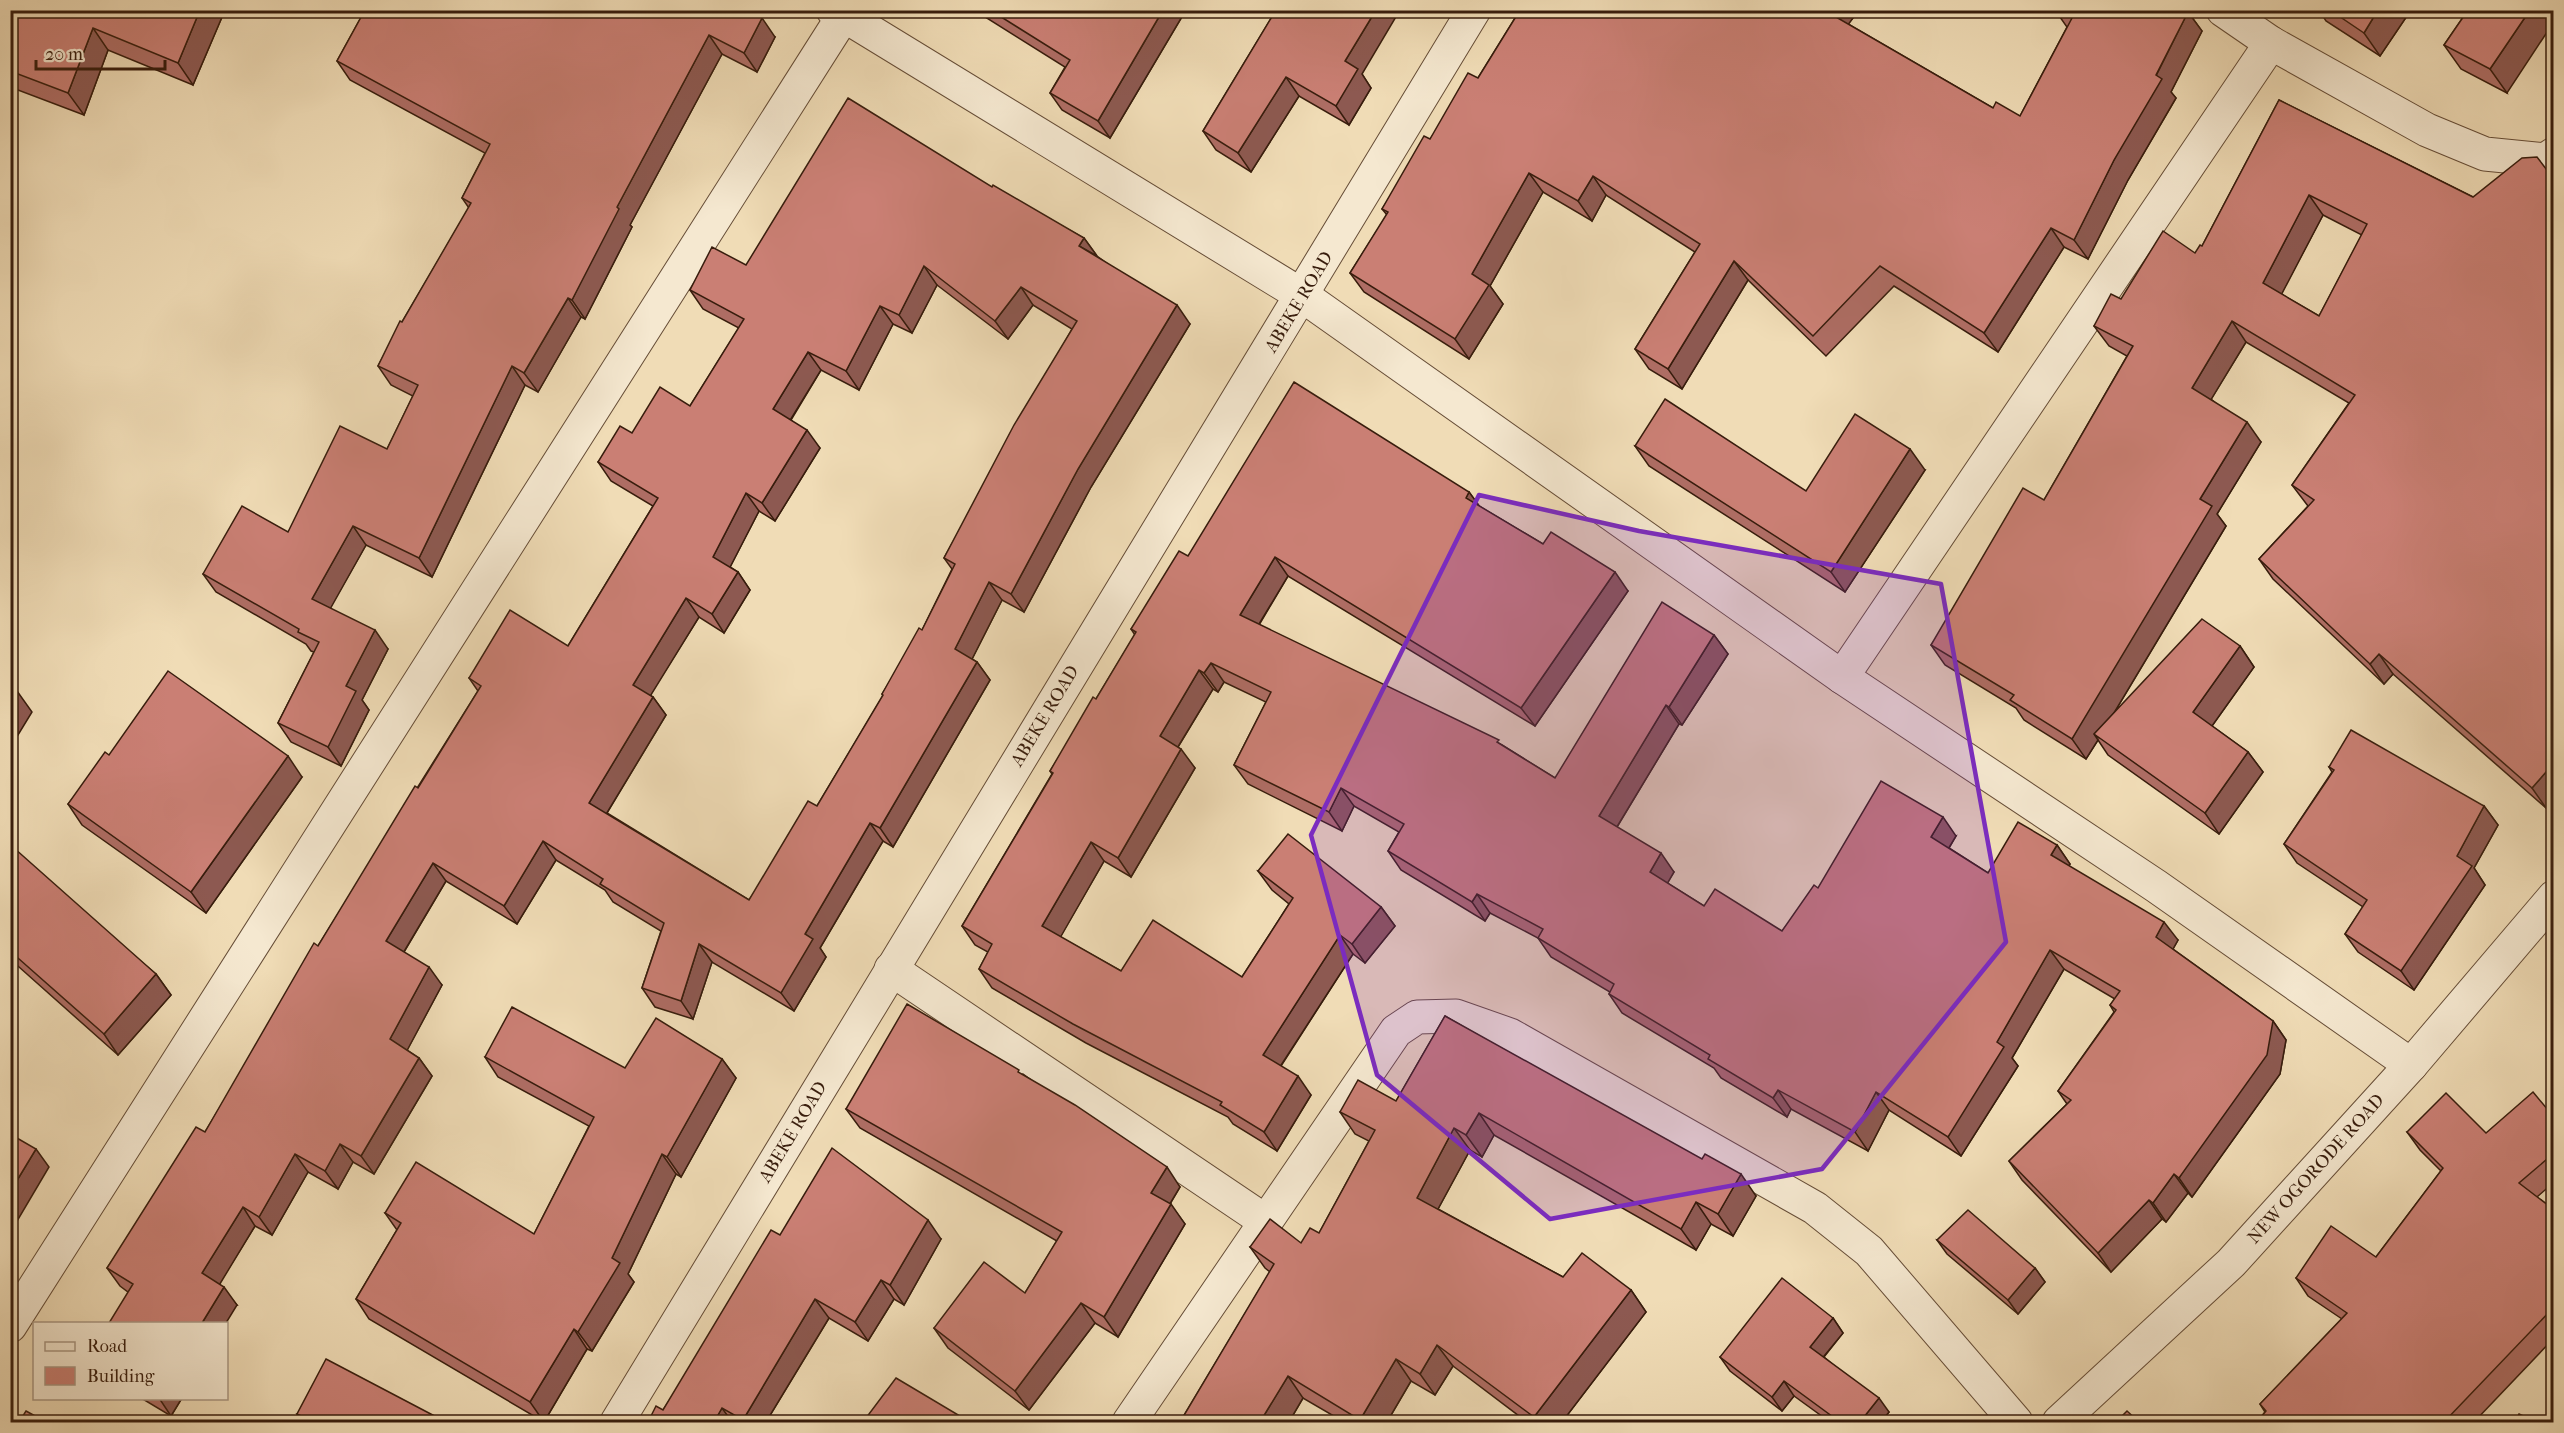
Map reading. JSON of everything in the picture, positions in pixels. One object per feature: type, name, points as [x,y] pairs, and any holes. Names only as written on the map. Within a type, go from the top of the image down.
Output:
[{"type":"street","name":"ABEKE ROAD","points":[[618,1422],[891,969],[1303,296],[1473,10]]},
{"type":"street","points":[[2223,10],[2271,43],[2427,130],[2485,154],[2545,160],[2553,154]]},
{"type":"street","points":[[10,1326],[842,12],[1303,296],[1842,677],[2156,886],[2411,1065]]},
{"type":"street","points":[[1842,677],[2271,43]]},
{"type":"street","name":"NEW OGORODE ROAD","points":[[2059,1422],[2231,1263],[2411,1065],[2553,897]]},
{"type":"street","points":[[891,969],[1266,1221]]},
{"type":"street","points":[[1129,1422],[1396,1031],[1417,1017],[1456,1016],[1510,1035],[1815,1208],[1869,1251],[2016,1422]]},
{"type":"highlighted area","points":[[1479,495],[1639,531],[1941,584],[2006,942],[1822,1169],[1550,1219],[1377,1075],[1311,835]]},
{"type":"building","points":[[10,10],[200,10],[178,63],[93,28],[68,93],[10,71]]},
{"type":"building","points":[[365,10],[746,10],[762,18],[744,53],[709,35],[617,207],[619,209],[572,300],[568,298],[524,373],[512,366],[419,558],[353,526],[312,599],[375,630],[346,686],[356,691],[328,747],[278,723],[319,642],[298,632],[299,629],[203,574],[242,506],[288,532],[340,426],[387,449],[418,385],[378,366],[400,321],[402,322],[471,203],[462,198],[490,144],[337,61]]},
{"type":"building","points":[[990,10],[1163,10],[1098,121],[1050,93],[1070,60]]},
{"type":"building","points":[[1276,10],[1376,10],[1345,61],[1358,69],[1336,106],[1286,77],[1238,153],[1203,131]]},
{"type":"building","points":[[1520,10],[1831,10],[1829,13],[1993,108],[1996,102],[2020,116],[2072,18],[2059,10],[2186,10],[2188,12],[2156,75],[2162,79],[2114,160],[2074,240],[2051,228],[1984,333],[1880,266],[1813,336],[1734,261],[1668,369],[1635,349],[1700,244],[1593,176],[1578,201],[1529,173],[1472,274],[1489,285],[1455,339],[1350,273],[1388,212],[1382,209],[1424,136],[1430,139],[1468,73],[1478,78]]},
{"type":"building","points":[[2330,10],[2378,10],[2364,33]]},
{"type":"building","points":[[2468,10],[2530,10],[2490,69],[2444,45]]},
{"type":"building","points":[[848,98],[992,187],[993,185],[1084,238],[1079,246],[1177,305],[1078,469],[1011,594],[989,582],[955,649],[977,662],[880,828],[870,823],[805,934],[813,939],[781,993],[699,944],[681,1001],[642,988],[664,923],[600,884],[603,879],[543,841],[504,906],[433,863],[386,941],[429,967],[390,1039],[419,1058],[361,1156],[340,1144],[325,1171],[295,1154],[259,1217],[243,1207],[202,1273],[224,1287],[203,1322],[110,1322],[133,1284],[107,1268],[196,1127],[205,1132],[314,943],[318,946],[415,786],[418,788],[481,686],[469,678],[510,610],[568,646],[658,498],[598,462],[620,426],[632,433],[660,387],[690,406],[744,319],[690,290],[712,247],[746,265]],"holes":[[[924,266],[995,321],[1021,287],[1077,321],[1014,425],[944,558],[955,564],[922,630],[919,628],[883,695],[817,806],[808,801],[749,900],[589,803],[653,697],[633,685],[686,598],[712,614],[738,572],[713,557],[746,493],[762,503],[807,430],[773,409],[808,352],[846,371],[880,306],[899,315]]]},
{"type":"building","points":[[2279,100],[2473,197],[2522,158],[2537,157],[2553,178],[2553,764],[2532,788],[2379,654],[2370,664],[2259,559],[2314,500],[2292,485],[2355,395],[2232,321],[2192,388],[2247,422],[2200,499],[2212,506],[2072,739],[2010,700],[2014,695],[1931,645],[2023,488],[2044,500],[2133,346],[2094,326],[2111,294],[2121,299],[2163,231],[2195,253],[2200,245],[2202,246]],"holes":[[[2309,195],[2367,224],[2319,316],[2263,283]]]},
{"type":"building","points":[[1294,382],[1469,492],[1466,498],[1543,544],[1551,532],[1615,572],[1521,708],[1275,557],[1240,615],[1499,740],[1497,742],[1555,778],[1662,602],[1714,635],[1669,707],[1666,705],[1599,816],[1661,853],[1650,872],[1704,906],[1715,889],[1782,931],[1814,885],[1818,888],[1881,781],[1943,817],[1931,837],[1988,873],[2018,822],[2057,845],[2051,855],[2164,922],[2156,937],[2273,1021],[2267,1055],[2179,1178],[2174,1174],[2153,1203],[2149,1200],[2098,1253],[2009,1161],[2071,1100],[2058,1091],[2116,1010],[2110,1005],[2120,991],[2050,950],[1997,1042],[2004,1047],[1948,1137],[1876,1092],[1855,1132],[1778,1090],[1773,1098],[1708,1059],[1710,1055],[1609,994],[1614,984],[1538,938],[1543,929],[1477,894],[1472,902],[1388,851],[1404,824],[1341,788],[1329,812],[1234,765],[1271,692],[1211,663],[1204,673],[1199,670],[1160,736],[1181,749],[1118,858],[1091,842],[1042,926],[1121,971],[1153,920],[1242,977],[1293,898],[1258,871],[1288,834],[1381,907],[1352,944],[1340,935],[1263,1055],[1298,1076],[1264,1132],[1220,1105],[1222,1102],[1073,1024],[979,969],[992,944],[962,926],[1053,773],[1050,771],[1093,697],[1096,699],[1136,632],[1131,629],[1179,551],[1188,556]]},
{"type":"building","points":[[1665,399],[1806,491],[1855,414],[1910,449],[1831,572],[1635,446]]},
{"type":"building","points":[[2202,619],[2240,646],[2193,712],[2248,752],[2205,813],[2094,734]]},
{"type":"building","points":[[168,671],[288,756],[191,892],[68,804],[105,752],[109,755]]},
{"type":"building","points":[[10,687],[17,691],[10,703]]},
{"type":"building","points":[[2351,730],[2484,806],[2457,856],[2472,866],[2401,971],[2345,934],[2367,900],[2284,844],[2334,770],[2329,767]]},
{"type":"building","points":[[14,848],[156,974],[104,1034],[10,951],[10,852]]},
{"type":"building","points":[[907,1004],[1075,1105],[1167,1167],[1151,1193],[1171,1204],[1104,1317],[1081,1303],[1015,1391],[934,1328],[984,1262],[1025,1293],[1062,1232],[846,1109]]},
{"type":"building","points":[[512,1007],[625,1068],[656,1018],[722,1059],[667,1157],[662,1154],[612,1258],[620,1263],[578,1332],[574,1329],[530,1402],[356,1299],[401,1223],[385,1213],[416,1162],[534,1234],[594,1117],[485,1057]]},
{"type":"building","points":[[1445,1016],[1702,1159],[1705,1154],[1741,1174],[1718,1214],[1696,1202],[1681,1229],[1479,1113],[1466,1135],[1454,1128],[1417,1198],[1563,1277],[1582,1253],[1631,1290],[1534,1417],[1437,1345],[1420,1374],[1396,1359],[1360,1420],[1288,1376],[1260,1422],[1180,1422],[1274,1264],[1250,1247],[1270,1219],[1301,1243],[1310,1228],[1319,1233],[1375,1130],[1340,1112],[1358,1080],[1396,1101]]},
{"type":"building","points":[[2533,1092],[2553,1116],[2553,1154],[2519,1183],[2553,1209],[2553,1308],[2444,1422],[2257,1422],[2266,1411],[2260,1404],[2347,1313],[2296,1278],[2331,1226],[2376,1257],[2443,1168],[2407,1132],[2446,1093],[2486,1133]]},
{"type":"building","points":[[10,1134],[36,1149],[10,1192]]},
{"type":"building","points":[[832,1148],[928,1220],[890,1285],[881,1280],[855,1322],[815,1299],[743,1420],[722,1408],[714,1422],[648,1422],[656,1406],[663,1410],[771,1230],[780,1235]]},
{"type":"building","points":[[1968,1210],[2035,1268],[2008,1300],[1937,1240]]},
{"type":"building","points":[[1782,1278],[1833,1318],[1810,1347],[1879,1398],[1860,1422],[1840,1422],[1784,1381],[1772,1397],[1720,1357]]},
{"type":"building","points":[[326,1359],[446,1422],[313,1422],[297,1414]]},
{"type":"building","points":[[896,1378],[970,1422],[863,1422]]},
{"type":"building","points":[[26,1411],[46,1422],[19,1422]]},
{"type":"building","points":[[2127,1411],[2139,1422],[2116,1422]]},
{"type":"building","points":[[2519,1414],[2536,1422],[2515,1422]]}]
